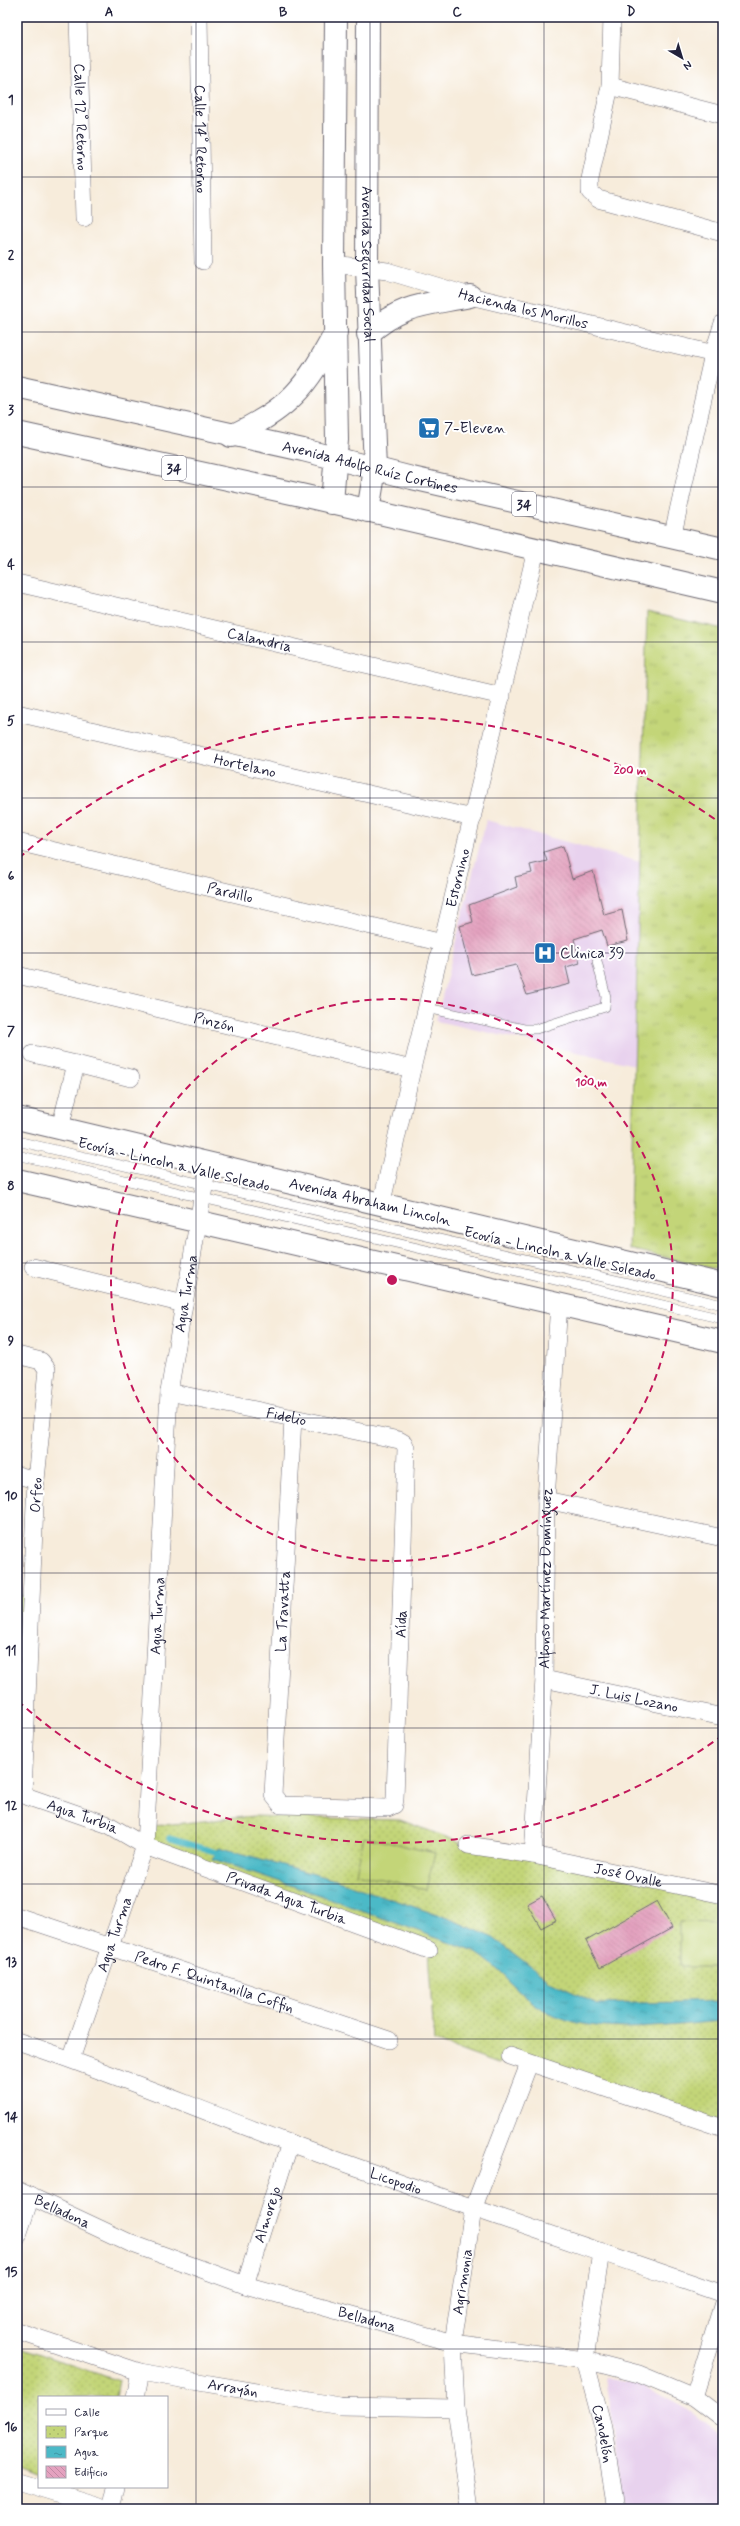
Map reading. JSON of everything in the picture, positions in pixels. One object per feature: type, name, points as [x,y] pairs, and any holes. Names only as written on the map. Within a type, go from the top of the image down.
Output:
[{"type":"main road","points":[[332,503],[337,459],[334,264],[336,17]]},
{"type":"main road","name":"Avenida Seguridad Social","points":[[368,17],[368,334],[375,469],[368,511]]},
{"type":"main road","points":[[368,334],[392,315],[405,308],[470,296]]},
{"type":"main road","points":[[232,436],[261,422],[282,408],[303,385],[320,362],[336,332]]},
{"type":"main road","name":"Avenida Adolfo Ruíz Cortines","points":[[17,387],[337,459],[723,549]]},
{"type":"main road","name":"34","points":[[17,433],[723,592]]},
{"type":"main road","name":"Avenida Abraham Lincoln","points":[[17,1118],[381,1206],[723,1285]]},
{"type":"main road","points":[[17,1180],[198,1223],[559,1302],[723,1342]]},
{"type":"street","name":"Calle 12° Retorno","points":[[78,17],[84,218]]},
{"type":"street","name":"Calle 14° Retorno","points":[[199,17],[203,261]]},
{"type":"street","points":[[612,17],[610,86],[590,179],[590,192],[598,199],[723,233]]},
{"type":"street","points":[[610,86],[723,115]]},
{"type":"street","name":"Hacienda los Morillos","points":[[334,264],[367,268],[407,277],[470,296],[718,355]]},
{"type":"street","points":[[672,538],[718,355],[723,323]]},
{"type":"street","name":"Estornino","points":[[381,1206],[412,1069],[536,550]]},
{"type":"street","name":"Calandria","points":[[17,583],[502,696]]},
{"type":"street","name":"Hortelano","points":[[17,713],[473,818]]},
{"type":"street","name":"Pardillo","points":[[17,842],[443,943]]},
{"type":"street","name":"Pinzón","points":[[17,975],[412,1069]]},
{"type":"street","points":[[34,1054],[131,1078]]},
{"type":"street","points":[[60,1128],[76,1064]]},
{"type":"street","name":"Agua Turma","points":[[71,2059],[145,1846],[169,1392],[208,1164]]},
{"type":"street","points":[[34,1267],[184,1304]]},
{"type":"street","name":"Alfonso Martínez Domínguez","points":[[534,1855],[544,1679],[546,1500],[559,1302]]},
{"type":"street","name":"Orfeo","points":[[17,1355],[46,1364],[24,1596],[20,1794]]},
{"type":"street","name":"Fidelio","points":[[169,1392],[404,1443]]},
{"type":"street","name":"La Travatta","points":[[293,1418],[273,1795],[277,1803],[281,1805],[388,1808],[394,1805]]},
{"type":"street","name":"Aída","points":[[394,1805],[406,1456],[404,1443]]},
{"type":"street","points":[[17,1475],[36,1480]]},
{"type":"street","points":[[546,1500],[723,1538]]},
{"type":"street","name":"J. Luis Lozano","points":[[544,1679],[723,1717]]},
{"type":"street","name":"Agua Turbia","points":[[20,1794],[109,1825],[145,1846]]},
{"type":"street","name":"José Ovalle","points":[[468,1845],[534,1855],[723,1895]]},
{"type":"street","name":"Privada Agua Turbia","points":[[145,1846],[429,1950]]},
{"type":"street","name":"Pedro F. Quintanilla Coffin","points":[[17,1916],[389,2040]]},
{"type":"street","name":"Licopodio","points":[[17,2041],[71,2059],[290,2143],[473,2209],[723,2294]]},
{"type":"street","points":[[510,2056],[529,2064],[723,2128]]},
{"type":"street","name":"Agrimonia","points":[[470,2509],[456,2408],[453,2343],[473,2209],[529,2064]]},
{"type":"street","name":"Almorejo","points":[[245,2286],[290,2143]]},
{"type":"street","points":[[17,2238],[24,2193]]},
{"type":"street","name":"Belladona","points":[[24,2193],[130,2243],[245,2286],[453,2343],[585,2360],[639,2374],[694,2397],[723,2419]]},
{"type":"street","points":[[585,2360],[601,2252]]},
{"type":"street","points":[[694,2397],[723,2303]]},
{"type":"street","name":"Arrayán","points":[[17,2331],[140,2372],[340,2406],[456,2408]]},
{"type":"street","name":"Candelón","points":[[585,2360],[603,2428],[616,2509]]},
{"type":"street","points":[[134,2396],[140,2372]]},
{"type":"street","points":[[17,2481],[38,2487]]},
{"type":"street","points":[[40,2488],[110,2509],[116,2488]]},
{"type":"lane","points":[[427,1008],[524,1029],[536,1029],[605,1007],[606,996],[597,961]]},
{"type":"lane","name":"Ecovía - Lincoln a Valle Soleado","points":[[17,1141],[203,1191],[723,1305]]},
{"type":"lane","points":[[17,1155],[203,1191],[723,1319]]},
{"type":"shaded area","name":"Clinica 39","points":[[486,820],[640,862],[635,1065],[436,1021]]},
{"type":"shaded area","points":[[606,2377],[640,2384],[688,2410],[723,2436],[723,2509],[625,2509]]},
{"type":"green space","points":[[647,612],[723,629],[723,1271],[629,1249]]},
{"type":"green space","points":[[17,1594],[31,1597],[17,1793]]},
{"type":"green space","points":[[254,1816],[400,1820],[468,1845],[723,1895],[723,2128],[511,2056],[498,2064],[434,2041],[428,1950],[145,1846],[152,1826]]},
{"type":"green space","points":[[364,1837],[435,1853],[426,1889],[356,1873]]},
{"type":"green space","points":[[680,1922],[723,1923],[723,1967],[680,1967]]},
{"type":"green space","points":[[17,2346],[119,2381],[116,2396],[38,2396],[38,2476],[17,2467]]},
{"type":"water","points":[[219,1847],[338,1881],[450,1919],[492,1937],[551,1982],[598,2004],[723,2001],[723,2021],[626,2028],[602,2027],[578,2023],[556,2016],[527,1998],[491,1964],[475,1952],[331,1899],[213,1859]]},
{"type":"building","points":[[563,846],[572,879],[593,871],[604,915],[622,910],[628,941],[607,946],[602,930],[574,939],[580,963],[566,967],[570,984],[527,995],[516,965],[472,975],[460,926],[473,922],[469,905],[517,887],[515,877],[532,873],[530,865],[547,861],[544,852]]},
{"type":"building","points":[[542,1896],[556,1920],[541,1928],[527,1904]]},
{"type":"building","points":[[657,1901],[672,1928],[600,1968],[586,1941]]},
{"type":"waterway","points":[[169,1838],[222,1854]]},
{"type":"place","name":"7-Eleven","points":[[429,428]]},
{"type":"place","name":"Clinica 39","points":[[545,953]]}]
